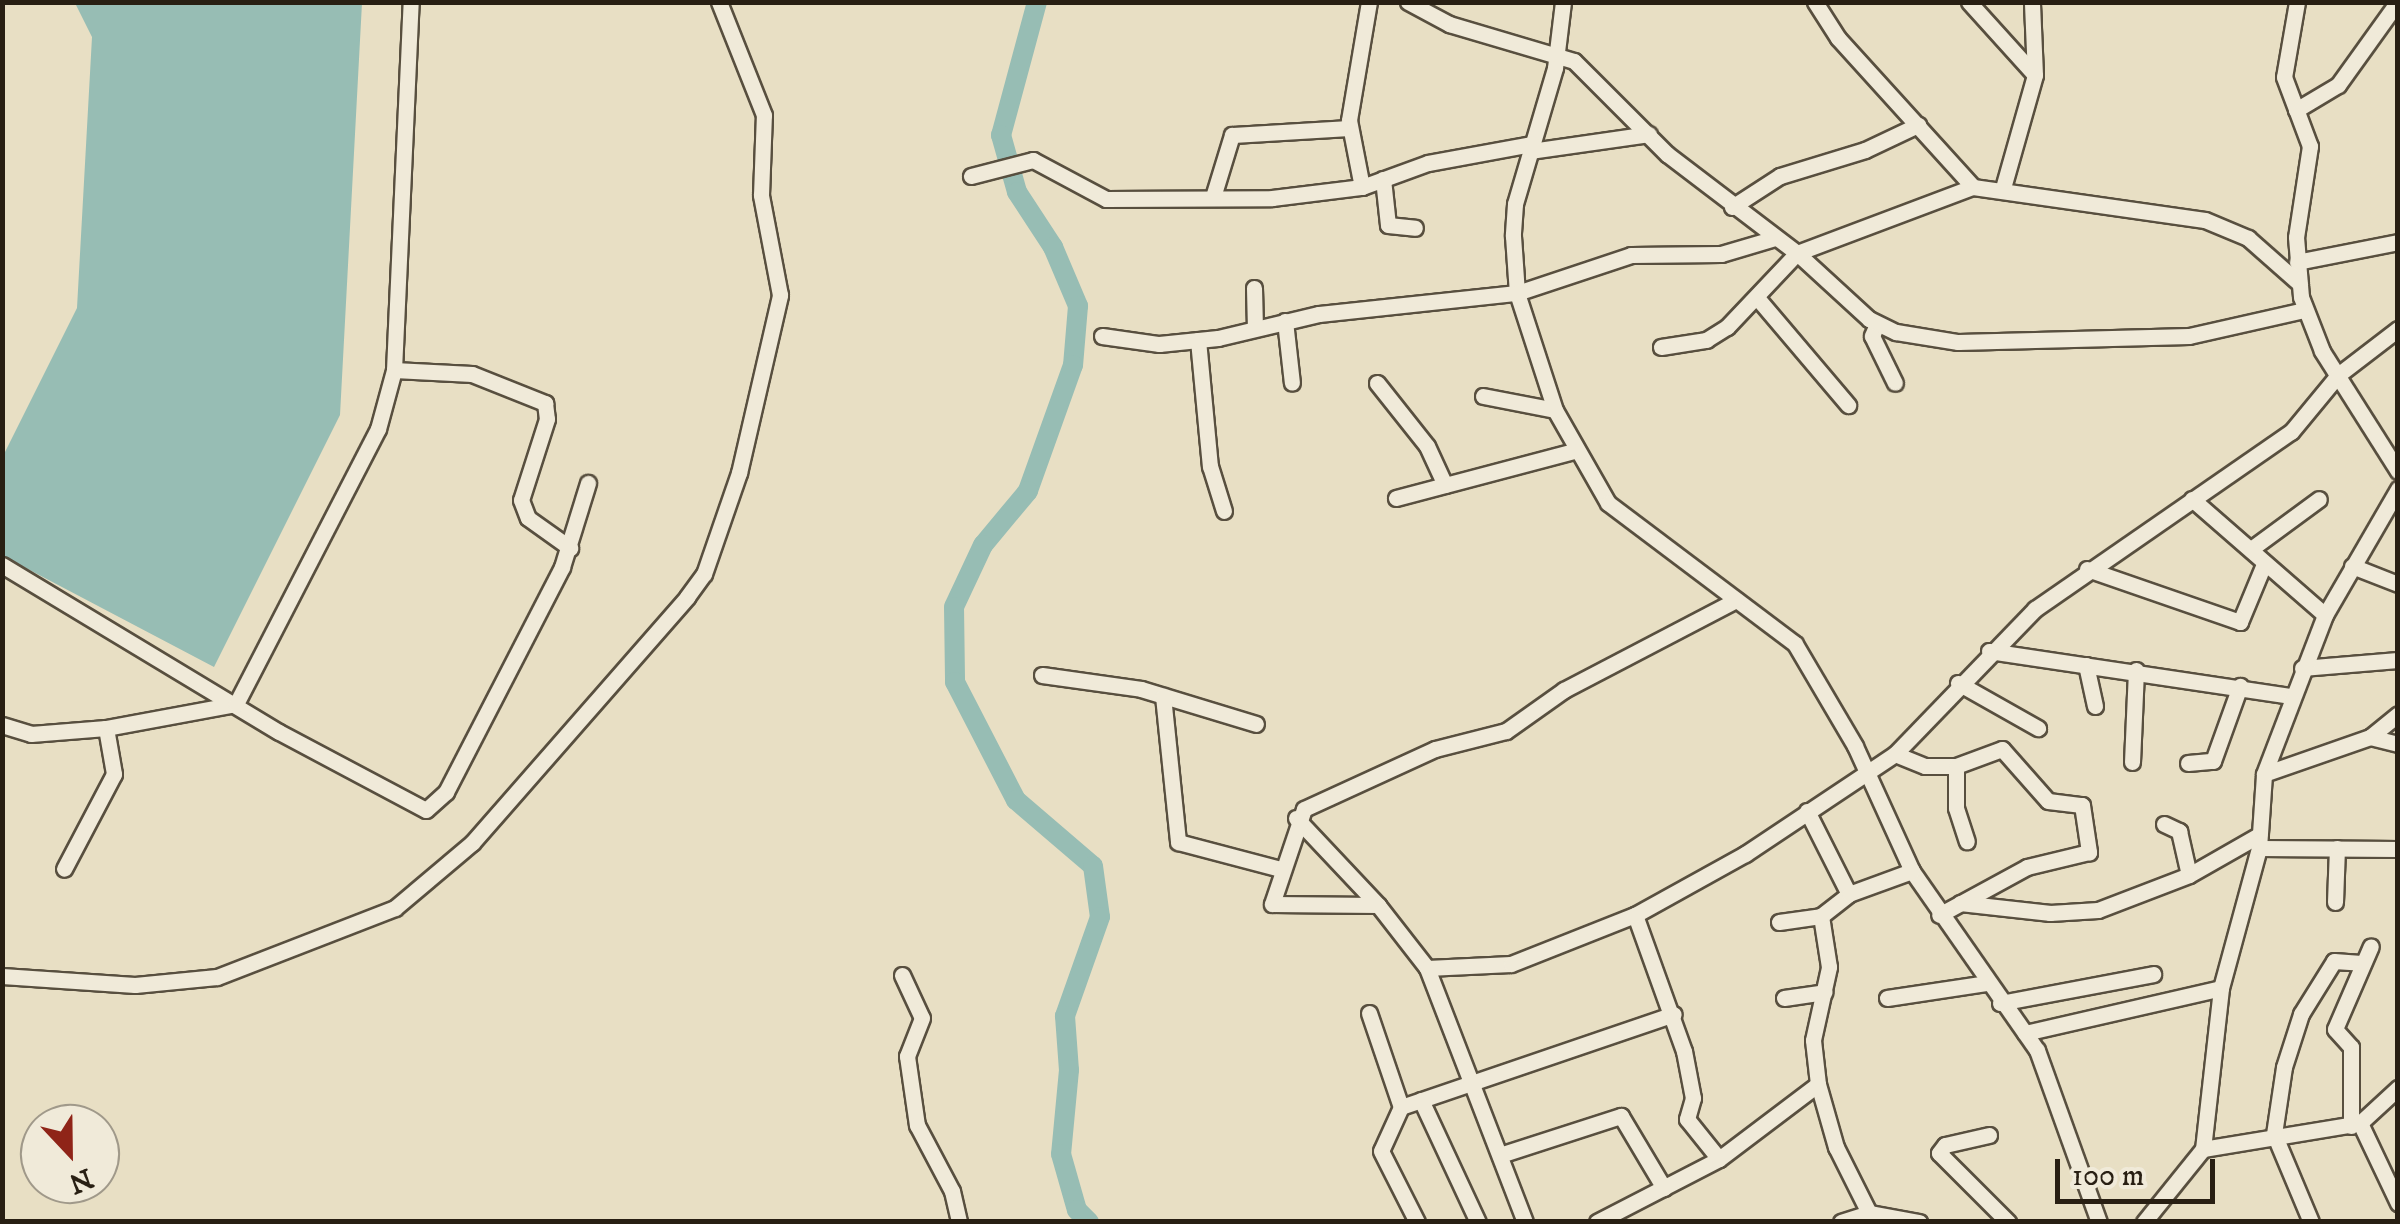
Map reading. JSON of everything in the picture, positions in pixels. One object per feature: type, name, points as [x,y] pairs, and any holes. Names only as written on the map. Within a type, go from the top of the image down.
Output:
[{"type":"street","points":[[236,704],[378,429],[394,370],[410,2]]},
{"type":"street","points":[[2,976],[135,984],[217,976],[394,908],[472,843],[675,613],[704,574],[738,472],[780,295],[761,196],[764,115],[719,2]]},
{"type":"street","points":[[1362,187],[1350,128],[1368,2]]},
{"type":"street","points":[[1408,2],[1587,72],[1649,134],[1732,207],[1797,253],[1877,324],[1940,340],[2022,342],[2198,335],[2304,310]]},
{"type":"street","points":[[1563,2],[1557,58],[1515,204],[1517,294],[1555,410],[1574,450],[1608,503],[1796,644],[1866,773],[1912,871],[1986,983],[2025,1033],[2045,1069],[2099,1222]]},
{"type":"street","points":[[1815,2],[1973,187]]},
{"type":"street","points":[[1969,2],[2035,76]]},
{"type":"street","points":[[2003,188],[2035,76],[2032,2]]},
{"type":"street","points":[[2297,2],[2284,77],[2310,146],[2297,262],[2304,310],[2338,375],[2398,471]]},
{"type":"street","points":[[2296,110],[2338,85],[2394,7]]},
{"type":"street","points":[[1732,207],[1780,176],[1918,126]]},
{"type":"street","points":[[1214,197],[1232,135],[1350,128]]},
{"type":"street","points":[[974,175],[1024,160],[1052,166],[1106,200],[1272,198],[1362,187],[1428,163],[1649,134]]},
{"type":"street","points":[[1383,179],[1388,226],[1414,228]]},
{"type":"street","points":[[1661,347],[1706,340],[1759,300],[1797,253],[1973,187],[2003,188],[2206,220],[2248,238],[2300,284]]},
{"type":"street","points":[[1102,336],[1159,344],[1198,340],[1284,321],[1517,294],[1631,255],[1721,254],[1776,238]]},
{"type":"street","points":[[2297,262],[2398,242]]},
{"type":"street","points":[[1254,288],[1256,328]]},
{"type":"street","points":[[1759,300],[1848,406]]},
{"type":"street","points":[[1284,321],[1292,383]]},
{"type":"street","points":[[1877,324],[1872,336],[1895,384]]},
{"type":"street","points":[[1427,968],[1511,964],[1635,915],[1895,754],[1990,650],[2086,569],[2291,432],[2338,375],[2398,329]]},
{"type":"street","points":[[1198,340],[1210,466],[1224,511]]},
{"type":"street","points":[[394,370],[472,374],[545,403],[548,418],[521,500],[528,518],[570,548]]},
{"type":"street","points":[[1377,383],[1428,446],[1445,485]]},
{"type":"street","points":[[1483,396],[1555,410]]},
{"type":"street","points":[[2384,446],[2398,434]]},
{"type":"street","points":[[1396,498],[1574,450]]},
{"type":"street","points":[[2,565],[407,806],[426,810],[446,792],[570,548],[588,483]]},
{"type":"street","points":[[2144,1222],[2203,1149],[2221,988],[2259,842],[2264,774],[2290,696],[2324,614],[2398,489]]},
{"type":"street","points":[[2251,549],[2318,499]]},
{"type":"street","points":[[2192,500],[2324,614]]},
{"type":"street","points":[[2086,569],[2240,622],[2264,564]]},
{"type":"street","points":[[2352,566],[2398,584]]},
{"type":"street","points":[[1378,904],[1277,908],[1271,898],[1296,818],[1313,802],[1434,749],[1506,731],[1564,690],[1736,600]]},
{"type":"street","points":[[1990,650],[2290,696]]},
{"type":"street","points":[[2302,668],[2398,660]]},
{"type":"street","points":[[2086,664],[2095,706]]},
{"type":"street","points":[[2132,762],[2136,670]]},
{"type":"street","points":[[1042,675],[1163,696],[1256,724]]},
{"type":"street","points":[[1958,684],[2038,728]]},
{"type":"street","points":[[2188,764],[2214,762],[2240,686]]},
{"type":"street","points":[[1163,696],[1178,842],[1280,868]]},
{"type":"street","points":[[2,726],[31,734],[106,728],[236,704]]},
{"type":"street","points":[[2264,774],[2370,737],[2398,714]]},
{"type":"street","points":[[64,869],[114,774],[106,728]]},
{"type":"street","points":[[2370,737],[2398,744]]},
{"type":"street","points":[[1895,754],[1925,766],[1956,766],[2002,749],[2048,801],[2080,801],[2091,847],[2082,856],[2012,874],[1940,915]]},
{"type":"street","points":[[1956,766],[1956,808],[1967,841]]},
{"type":"street","points":[[1808,811],[1849,894]]},
{"type":"street","points":[[1296,818],[1378,904],[1427,968],[1475,1080],[1525,1222]]},
{"type":"street","points":[[2164,824],[2180,831],[2188,875]]},
{"type":"street","points":[[1960,903],[2080,913],[2188,875],[2259,842],[2398,849]]},
{"type":"street","points":[[2335,902],[2337,848]]},
{"type":"street","points":[[1779,922],[1821,916],[1849,894],[1912,871]]},
{"type":"street","points":[[1635,915],[1674,1014],[1693,1098],[1687,1119],[1719,1159]]},
{"type":"street","points":[[1821,916],[1828,968],[1813,1040],[1818,1084],[1836,1146],[1869,1213]]},
{"type":"street","points":[[2372,946],[2361,963],[2335,1029],[2351,1047],[2356,1125],[2398,1204]]},
{"type":"street","points":[[2311,1222],[2274,1134],[2284,1067],[2301,1014],[2337,958],[2361,963]]},
{"type":"street","points":[[2000,1003],[2154,974]]},
{"type":"street","points":[[902,975],[922,1018],[906,1056],[917,1125],[952,1190],[958,1222]]},
{"type":"street","points":[[1886,998],[1986,983]]},
{"type":"street","points":[[2025,1033],[2221,988]]},
{"type":"street","points":[[1784,998],[1825,992]]},
{"type":"street","points":[[1369,1013],[1400,1107],[1382,1151],[1417,1222]]},
{"type":"street","points":[[1400,1107],[1674,1014]]},
{"type":"street","points":[[1597,1222],[1719,1159],[1818,1084]]},
{"type":"street","points":[[2203,1149],[2274,1134],[2356,1125],[2398,1088]]},
{"type":"street","points":[[1422,1100],[1478,1222]]},
{"type":"street","points":[[1503,1154],[1621,1116],[1664,1188]]},
{"type":"street","points":[[1989,1135],[1945,1145],[1939,1153],[2008,1222]]},
{"type":"street","points":[[1843,1221],[1869,1213],[1919,1222]]},
{"type":"water","points":[[75,3],[362,3],[340,415],[214,667],[3,556],[3,456],[77,308],[92,37]]},
{"type":"waterway","points":[[1037,2],[1001,135],[1017,192],[1053,247],[1078,306],[1073,365],[1028,491],[983,545],[954,607],[955,682],[1016,800],[1093,866],[1100,917],[1065,1016],[1069,1070],[1061,1154],[1077,1210],[1089,1222]]}]
